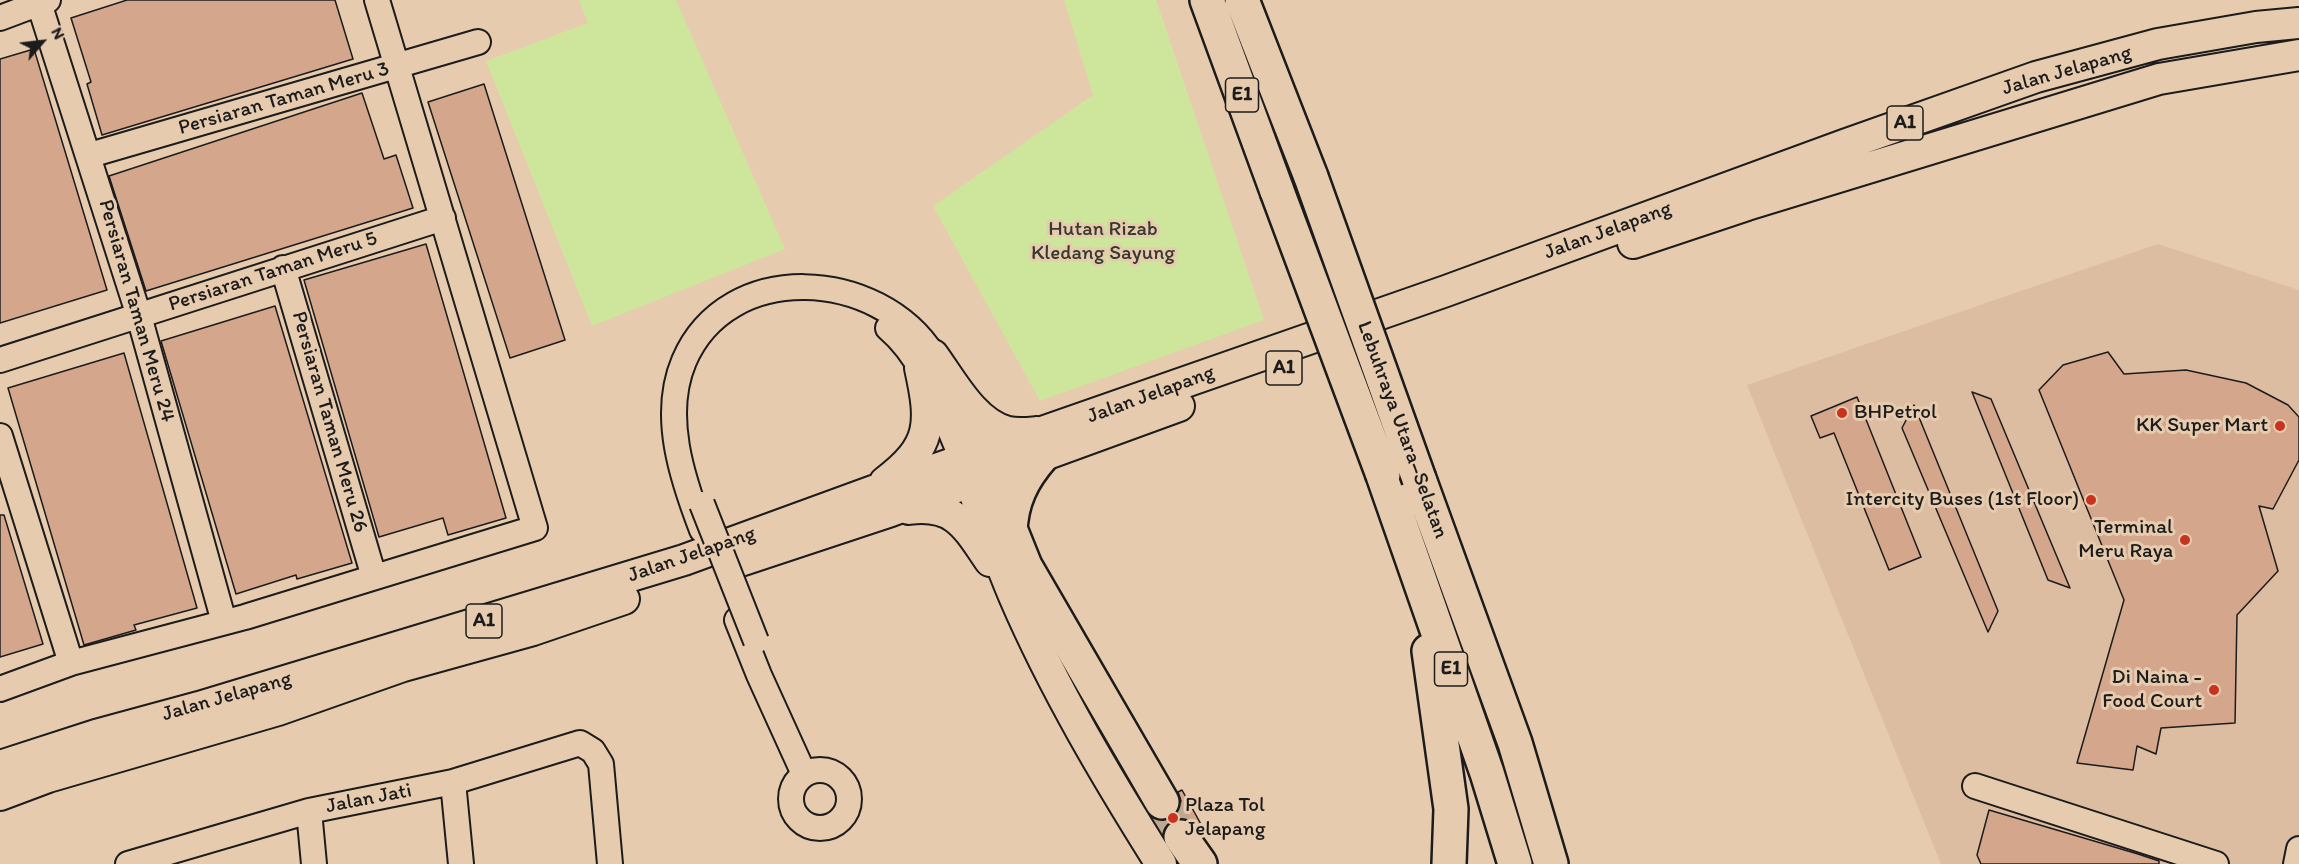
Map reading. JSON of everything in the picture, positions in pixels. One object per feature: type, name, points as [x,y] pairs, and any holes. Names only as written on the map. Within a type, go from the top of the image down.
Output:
[{"type":"highway","name":"Lebuhraya Utara–Selatan","points":[[1207,0],[1403,531],[1487,773],[1515,864]]},
{"type":"highway","name":"Lebuhraya Utara–Selatan","points":[[1242,0],[1311,177],[1515,743],[1551,864]]},
{"type":"highway","points":[[1010,533],[1010,517],[1017,491],[1045,444]]},
{"type":"highway","points":[[976,468],[1025,566],[1162,801]]},
{"type":"highway","points":[[1403,531],[1429,649],[1438,710],[1451,809],[1449,864]]},
{"type":"highway","points":[[1181,837],[1200,864]]},
{"type":"main road","points":[[2256,27],[2299,14]]},
{"type":"main road","name":"Jalan Jelapang","points":[[1045,444],[1446,291],[1844,145],[2036,78],[2158,44],[2256,27],[2299,23]]},
{"type":"main road","name":"Jalan Jelapang","points":[[0,795],[48,777],[278,710],[404,666],[533,630],[976,468],[1747,205],[2159,79],[2235,64],[2299,56]]},
{"type":"main road","points":[[2235,64],[2299,63]]},
{"type":"main road","points":[[926,361],[993,426],[1045,444]]},
{"type":"main road","points":[[926,361],[928,407],[923,438],[909,464],[882,501],[939,508],[954,517],[974,537],[1014,596],[1061,691],[1161,864]]},
{"type":"main road","points":[[976,468],[1014,596]]},
{"type":"main road","name":"Jalan Jelapang","points":[[0,766],[96,735],[211,703],[882,501]]},
{"type":"street","points":[[0,689],[70,663],[224,622],[535,528],[377,0]]},
{"type":"street","points":[[0,18],[43,2]]},
{"type":"street","name":"Persiaran Taman Meru 24","points":[[43,2],[140,316],[224,622]]},
{"type":"street","name":"Persiaran Taman Meru 3","points":[[90,156],[478,42]]},
{"type":"street","name":"Persiaran Taman Meru 5","points":[[0,360],[442,218]]},
{"type":"street","name":"Persiaran Taman Meru 26","points":[[283,268],[374,577]]},
{"type":"street","points":[[926,361],[875,317],[851,305],[822,296],[788,295],[771,298],[742,310],[708,339],[690,371],[685,387],[684,430],[690,464],[702,504],[810,772],[759,675],[706,540],[677,451],[675,405],[684,361],[701,334],[713,321],[740,302],[771,289],[787,286],[820,286],[841,291],[883,308],[925,341],[926,361],[976,468]]},
{"type":"street","points":[[0,436],[70,663]]},
{"type":"street","name":"Jalan Jati","points":[[128,864],[309,811],[453,782],[580,743],[593,751],[601,764],[610,864]]},
{"type":"street","points":[[453,782],[461,864]]},
{"type":"street","points":[[1975,786],[2216,864]]},
{"type":"street","points":[[309,811],[314,864]]},
{"type":"street","points":[[2295,864],[2299,849]]},
{"type":"shaded area","points":[[2158,244],[2299,290],[2299,864],[1941,864],[1747,385]]},
{"type":"green space","points":[[579,0],[676,0],[785,249],[592,326],[486,61],[588,23]]},
{"type":"green space","name":"Hutan Rizab Kledang Sayung","points":[[1064,0],[1156,0],[1264,320],[1040,401],[933,206],[1093,95]]},
{"type":"building","points":[[127,0],[335,0],[353,59],[102,135],[87,84],[91,82],[71,18]]},
{"type":"building","points":[[34,49],[107,290],[0,323],[0,59]]},
{"type":"building","points":[[484,84],[565,340],[510,358],[428,102]]},
{"type":"building","points":[[362,93],[384,159],[396,155],[413,208],[146,291],[109,176]]},
{"type":"building","points":[[426,244],[506,518],[448,535],[443,518],[379,537],[304,280]]},
{"type":"building","points":[[275,306],[352,563],[297,579],[296,575],[236,594],[161,341]]},
{"type":"building","name":"Terminal Meru Raya","points":[[2108,352],[2124,374],[2186,370],[2246,383],[2288,405],[2299,417],[2299,460],[2273,509],[2259,506],[2278,571],[2237,615],[2235,723],[2161,728],[2156,754],[2137,746],[2133,770],[2077,763],[2124,600],[2039,390],[2063,365]]},
{"type":"building","points":[[124,353],[197,608],[134,625],[136,630],[84,645],[8,388]]},
{"type":"building","points":[[1972,392],[1991,399],[2070,588],[2048,580]]},
{"type":"building","points":[[1857,397],[1921,557],[1889,570],[1834,433],[1820,438],[1811,416]]},
{"type":"building","points":[[1914,405],[1998,611],[1988,632],[1902,428]]},
{"type":"building","points":[[0,515],[4,515],[43,644],[0,657]]},
{"type":"building","points":[[1182,790],[1202,826],[1198,828],[1189,820],[1179,818],[1170,822],[1163,835],[1153,818],[1163,821],[1172,818],[1178,811],[1181,801],[1178,792]]},
{"type":"building","points":[[1989,810],[2138,854],[2159,861],[2159,864],[1981,864],[1977,855]]},
{"type":"tunnel","points":[[1162,802],[1181,837]]},
{"type":"place","name":"BHPetrol","points":[[1842,413]]},
{"type":"place","name":"KK Super Mart","points":[[2280,426]]},
{"type":"place","name":"Intercity Buses (1st Floor)","points":[[2091,500]]},
{"type":"place","name":"Terminal Meru Raya","points":[[2185,540]]},
{"type":"place","name":"Di Naina - Food Court","points":[[2214,690]]},
{"type":"place","name":"Plaza Tol Jelapang","points":[[1173,818]]}]
